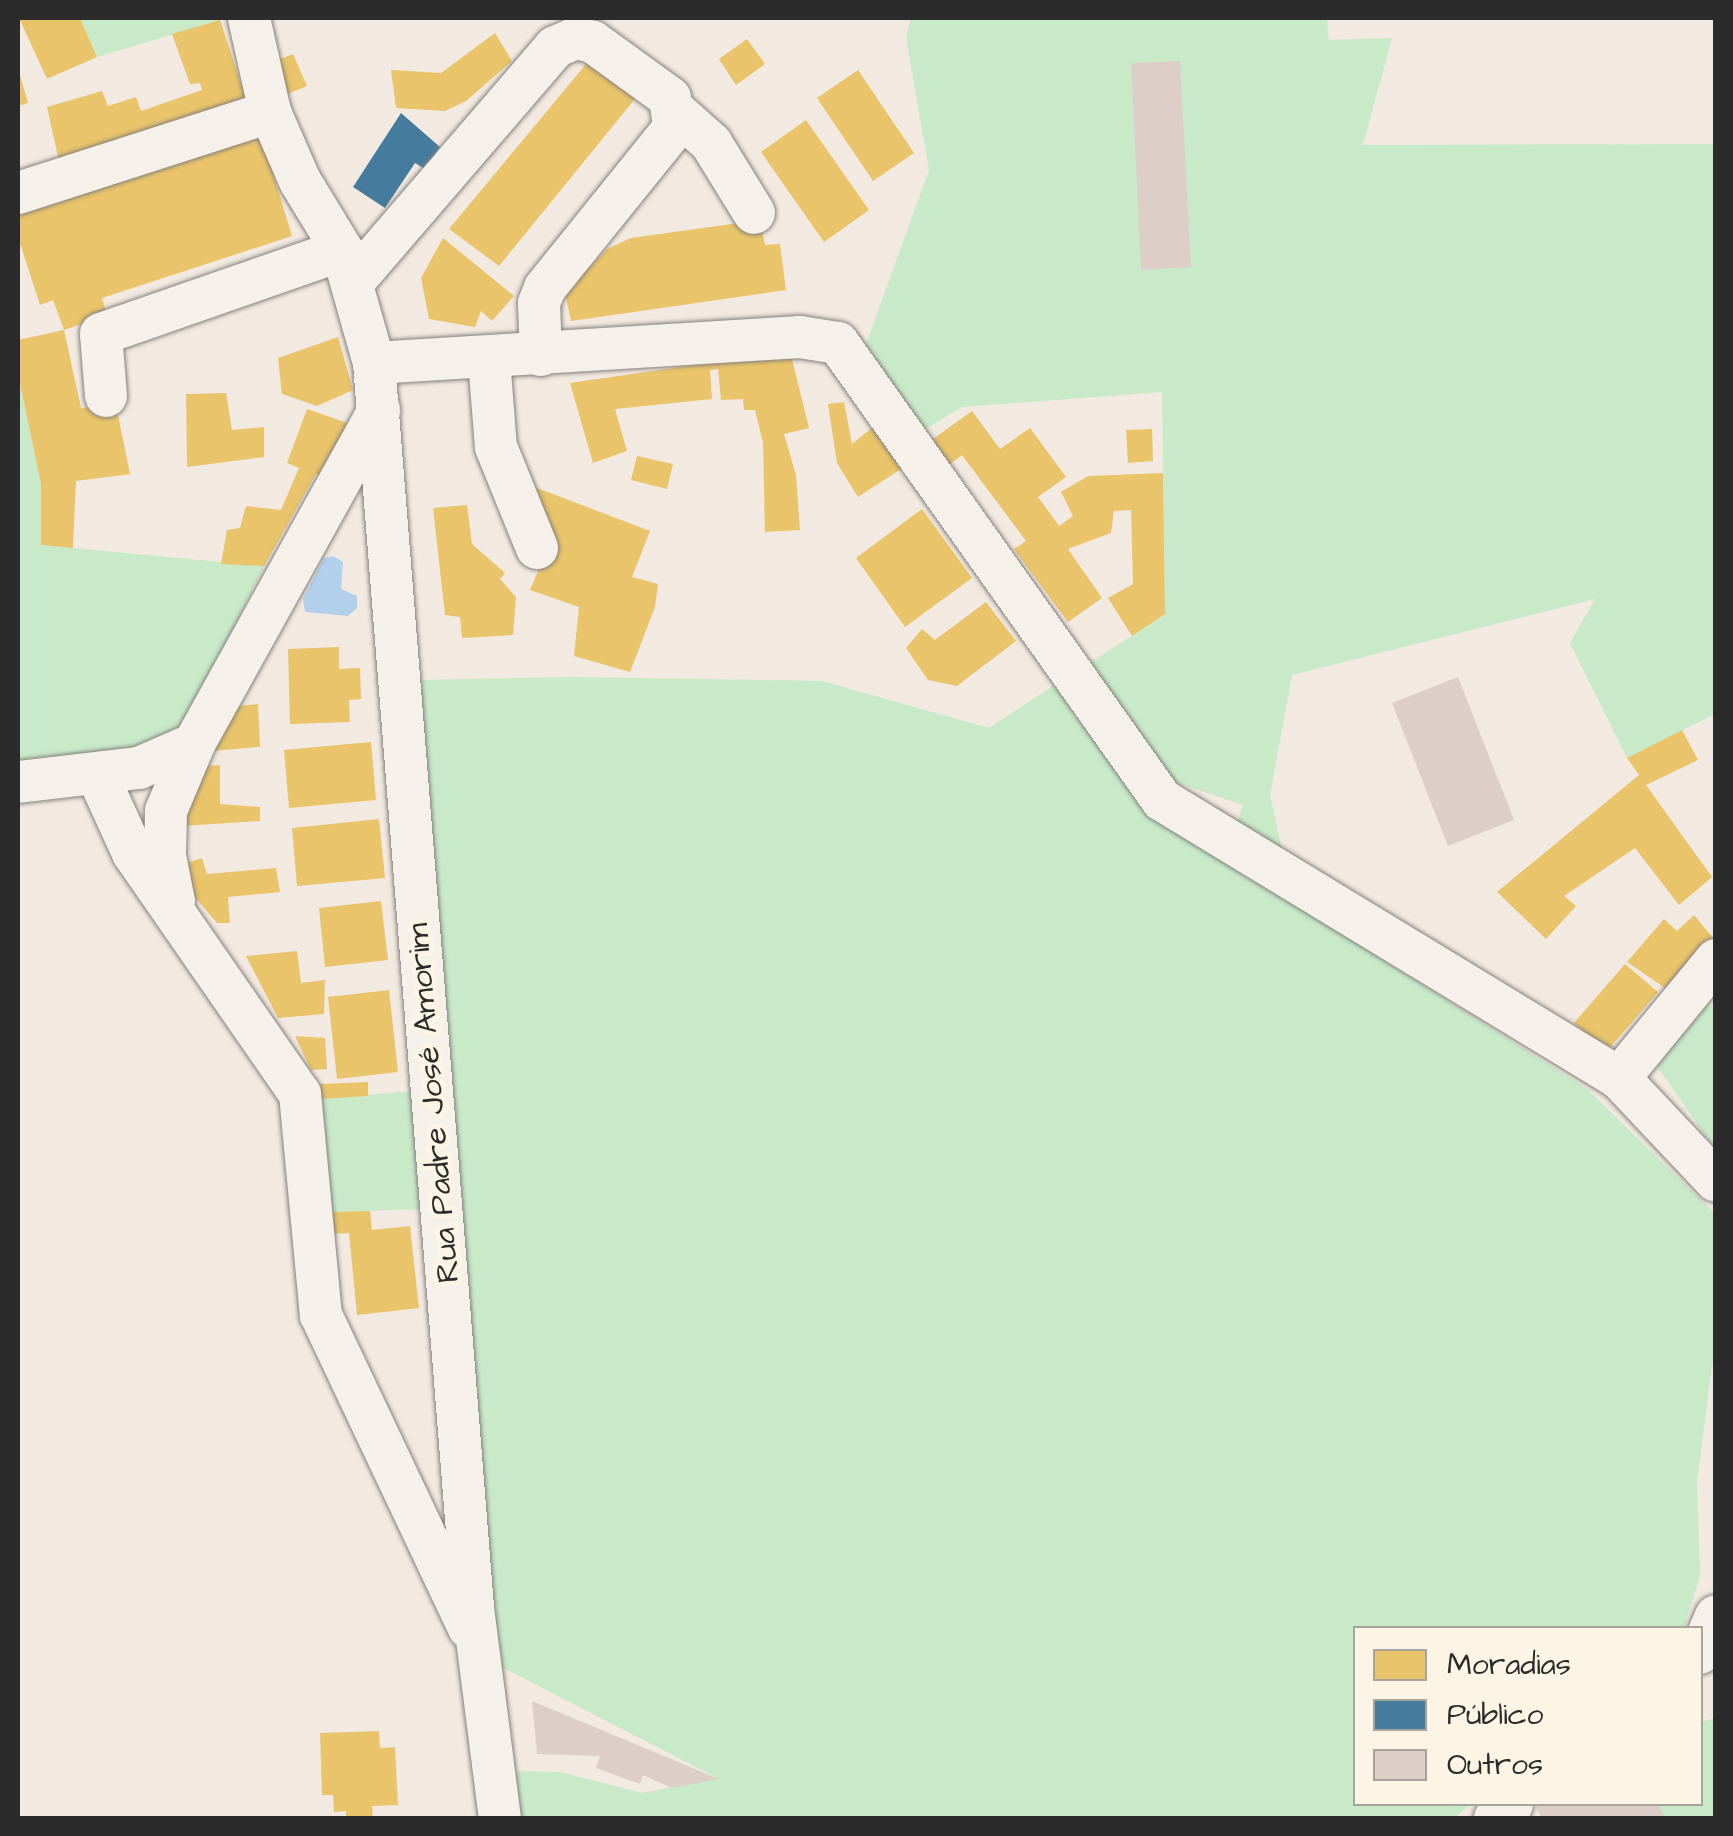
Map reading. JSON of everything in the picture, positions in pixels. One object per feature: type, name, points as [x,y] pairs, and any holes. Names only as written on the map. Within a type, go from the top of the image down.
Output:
[{"type":"street","name":"Rua Padre José Amorim","points":[[250,18],[270,112],[300,182],[348,265],[377,386],[468,1530],[500,1818]]},
{"type":"street","points":[[106,396],[101,334],[348,265],[558,32],[593,42],[670,98],[676,112],[711,143],[754,213]]},
{"type":"street","points":[[18,194],[270,112]]},
{"type":"street","points":[[541,355],[539,303],[545,288],[674,128],[676,112]]},
{"type":"street","points":[[173,896],[166,810],[194,744],[377,386],[489,358],[800,337],[838,342],[1162,800],[1620,1078],[1716,1181]]},
{"type":"street","points":[[489,358],[496,447],[537,548]]},
{"type":"street","points":[[18,782],[111,772],[194,744]]},
{"type":"street","points":[[111,772],[133,853],[173,896],[300,1094],[321,1315],[420,1515],[450,1597],[478,1641]]},
{"type":"street","points":[[1620,1078],[1716,960]]},
{"type":"street","points":[[390,1452],[425,1484],[465,1487]]},
{"type":"street","points":[[420,1515],[436,1528],[468,1530]]},
{"type":"street","points":[[1703,1645],[1716,1616]]},
{"type":"green space","points":[[80,18],[224,18],[225,19],[97,57]]},
{"type":"green space","points":[[911,18],[1327,18],[1329,40],[1392,38],[1363,145],[1715,144],[1715,714],[1627,758],[1570,643],[1595,599],[1292,675],[1270,795],[1283,854],[1237,823],[1243,805],[1172,781],[1083,667],[1165,614],[1162,392],[962,407],[921,432],[865,347],[929,170],[906,38]]},
{"type":"green space","points":[[18,374],[41,484],[41,545],[264,566],[184,731],[136,748],[18,760]]},
{"type":"green space","points":[[569,677],[822,681],[989,728],[1054,685],[1139,805],[1587,1089],[1715,1214],[1715,1343],[1697,1481],[1700,1576],[1685,1626],[1353,1626],[1353,1806],[1469,1806],[1454,1818],[516,1818],[509,1771],[560,1772],[642,1793],[717,1778],[496,1664],[412,680]]},
{"type":"green space","points":[[1699,1001],[1715,1008],[1715,1150],[1655,1063]]},
{"type":"green space","points":[[413,1091],[422,1209],[329,1212],[321,1099]]},
{"type":"green space","points":[[1715,1718],[1715,1818],[1542,1818],[1535,1806],[1703,1806],[1703,1721]]},
{"type":"water","points":[[333,556],[343,562],[341,589],[357,596],[357,608],[348,616],[305,612],[303,599],[324,558]]},
{"type":"building: Moradias","points":[[19,18],[80,18],[97,57],[47,79]]},
{"type":"building: Moradias","points":[[220,20],[249,108],[60,166],[47,107],[102,91],[108,106],[136,97],[141,111],[202,90],[200,83],[190,84],[172,34]]},
{"type":"building: Moradias","points":[[495,33],[512,61],[466,101],[445,111],[396,108],[391,70],[441,73]]},
{"type":"building: Moradias","points":[[747,39],[765,64],[736,85],[719,59]]},
{"type":"building: Moradias","points":[[596,52],[643,89],[499,266],[449,229]]},
{"type":"building: Moradias","points":[[293,54],[307,86],[287,94],[273,62]]},
{"type":"building: Moradias","points":[[18,68],[28,103],[18,106]]},
{"type":"building: Moradias","points":[[858,70],[914,153],[873,181],[817,98]]},
{"type":"building: Moradias","points":[[806,120],[869,210],[824,242],[761,152]]},
{"type":"building: Moradias","points":[[258,124],[292,236],[102,298],[107,315],[64,330],[53,300],[40,305],[18,237],[18,217],[36,198]]},
{"type":"building: Moradias","points":[[760,220],[765,245],[780,244],[786,290],[571,321],[565,293],[607,249],[631,238]]},
{"type":"building: Moradias","points":[[443,238],[514,296],[492,321],[481,311],[475,327],[429,319],[421,278]]},
{"type":"building: Moradias","points":[[64,330],[81,408],[116,405],[130,474],[76,481],[73,548],[41,545],[41,484],[18,374],[18,340]]},
{"type":"building: Moradias","points":[[338,337],[353,390],[317,406],[282,394],[278,358]]},
{"type":"building: Moradias","points":[[790,351],[809,428],[784,434],[796,475],[800,530],[765,532],[763,443],[755,410],[744,410],[743,399],[721,400],[718,369],[710,370],[712,399],[615,409],[627,451],[593,463],[570,383]]},
{"type":"building: Moradias","points":[[226,393],[232,430],[264,427],[264,457],[187,467],[186,394]]},
{"type":"building: Moradias","points":[[844,402],[852,444],[873,427],[904,467],[858,497],[837,463],[828,404]]},
{"type":"building: Moradias","points":[[307,409],[350,424],[322,477],[316,474],[264,566],[221,564],[227,530],[240,528],[246,506],[281,510],[299,468],[287,463]]},
{"type":"building: Moradias","points":[[972,411],[1000,449],[1030,428],[1066,477],[1038,497],[1059,526],[1073,516],[1061,492],[1088,476],[1163,473],[1165,614],[1132,636],[1108,598],[1133,584],[1131,510],[1114,511],[1111,533],[1068,549],[1102,598],[1068,622],[1014,549],[1026,541],[962,455],[944,469],[926,444]]},
{"type":"building: Moradias","points":[[1152,429],[1153,461],[1128,463],[1126,430]]},
{"type":"building: Moradias","points":[[637,456],[673,464],[667,489],[631,480]]},
{"type":"building: Moradias","points":[[524,483],[650,531],[632,577],[658,584],[655,607],[630,672],[574,656],[579,607],[530,590],[550,543]]},
{"type":"building: Moradias","points":[[467,505],[472,544],[505,573],[500,579],[516,597],[513,635],[462,638],[460,617],[445,615],[433,508]]},
{"type":"building: Moradias","points":[[922,509],[972,578],[905,627],[856,558]]},
{"type":"building: Moradias","points":[[986,602],[1016,641],[957,686],[928,680],[906,648],[922,629],[935,640]]},
{"type":"building: Moradias","points":[[339,647],[339,669],[360,668],[361,699],[349,700],[350,722],[290,724],[288,649]]},
{"type":"building: Moradias","points":[[258,704],[260,747],[212,751],[238,706]]},
{"type":"building: Moradias","points":[[1682,730],[1698,760],[1646,785],[1712,877],[1679,905],[1635,848],[1564,896],[1576,906],[1546,939],[1497,892],[1639,775],[1627,758]]},
{"type":"building: Moradias","points":[[371,742],[376,800],[289,808],[284,750]]},
{"type":"building: Moradias","points":[[220,765],[220,804],[260,807],[260,821],[181,826],[205,766]]},
{"type":"building: Moradias","points":[[379,819],[385,878],[297,886],[292,828]]},
{"type":"building: Moradias","points":[[202,858],[207,874],[276,868],[280,892],[228,897],[230,923],[217,923],[187,888],[181,865]]},
{"type":"building: Moradias","points":[[381,901],[388,960],[325,967],[319,908]]},
{"type":"building: Moradias","points":[[1694,915],[1713,938],[1665,988],[1627,962],[1664,919],[1677,931]]},
{"type":"building: Moradias","points":[[297,951],[301,983],[325,980],[324,1014],[278,1018],[246,956]]},
{"type":"building: Moradias","points":[[1625,964],[1658,992],[1606,1052],[1574,1023]]},
{"type":"building: Moradias","points":[[389,990],[398,1072],[337,1079],[328,997]]},
{"type":"building: Moradias","points":[[295,1036],[325,1038],[327,1069],[311,1070]]},
{"type":"building: Moradias","points":[[368,1082],[368,1096],[321,1099],[320,1084]]},
{"type":"building: Moradias","points":[[370,1211],[372,1230],[410,1226],[419,1308],[357,1315],[349,1233],[329,1234],[329,1212]]},
{"type":"building: Moradias","points":[[379,1731],[380,1748],[395,1747],[398,1805],[372,1806],[373,1818],[346,1818],[346,1811],[334,1812],[333,1795],[322,1795],[320,1733]]},
{"type":"building: Público","points":[[401,113],[440,147],[425,169],[415,163],[385,208],[353,187]]},
{"type":"building: Outros","points":[[1180,61],[1191,267],[1141,270],[1131,63]]},
{"type":"building: Outros","points":[[1458,677],[1514,820],[1448,846],[1392,703]]},
{"type":"building: Outros","points":[[532,1701],[719,1779],[672,1788],[643,1775],[640,1784],[596,1768],[600,1756],[537,1754]]},
{"type":"building: Outros","points":[[1535,1806],[1659,1806],[1666,1818],[1542,1818]]}]
